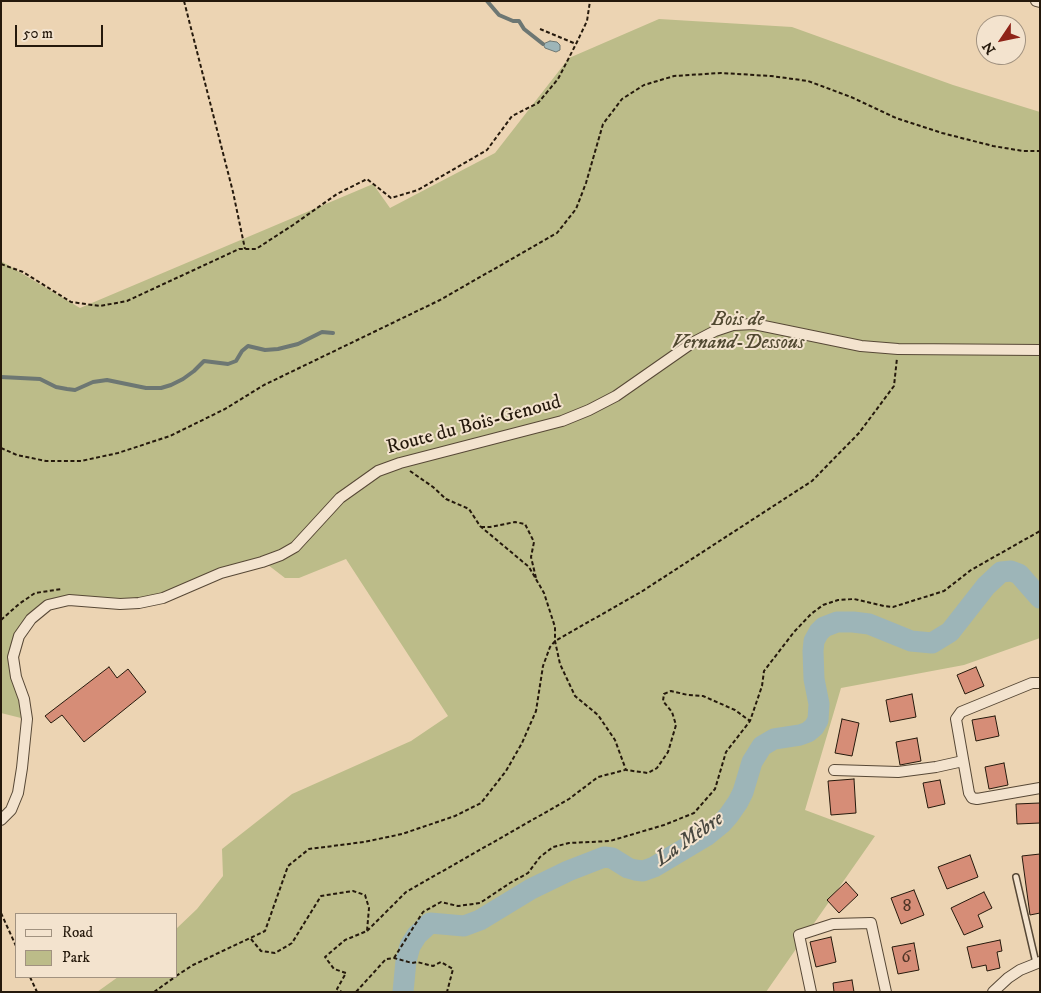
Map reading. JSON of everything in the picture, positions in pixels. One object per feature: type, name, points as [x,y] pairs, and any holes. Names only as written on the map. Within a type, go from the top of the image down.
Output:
[{"type":"street","name":"Route du Bois-Genoud","points":[[1,820],[11,810],[18,793],[27,719],[24,700],[16,678],[13,658],[19,636],[31,619],[48,605],[69,600],[120,604],[139,603],[163,598],[221,573],[281,555],[295,547],[340,498],[378,471],[400,462],[562,421],[589,410],[616,396],[692,343],[715,331],[733,325],[754,324],[862,346],[898,349],[1040,350]]},
{"type":"street","points":[[1040,683],[1032,684],[957,715],[956,719],[969,794],[972,798],[976,799],[1040,788]]},
{"type":"street","points":[[834,770],[898,772],[964,761]]},
{"type":"street","points":[[810,992],[799,935],[833,924],[871,923],[886,992]]},
{"type":"street","points":[[993,992],[1008,978],[1038,962]]},
{"type":"lane","points":[[1016,877],[1038,962]]},
{"type":"path","points":[[184,1],[234,192],[245,249]]},
{"type":"path","points":[[1,264],[23,272],[71,302],[100,306],[127,301],[239,249],[256,249],[337,194],[367,179],[391,198],[418,190],[487,150],[512,116],[538,103],[558,79],[576,44],[587,22],[590,1]]},
{"type":"path","points":[[540,29],[576,44]]},
{"type":"path","points":[[1,448],[17,455],[46,461],[81,461],[118,453],[170,436],[225,408],[264,385],[440,300],[557,233],[576,209],[586,183],[603,124],[622,99],[644,85],[674,76],[721,73],[771,76],[808,81],[851,97],[896,118],[942,133],[993,146],[1040,152]]},
{"type":"path","points":[[178,975],[193,964],[265,931],[288,866],[310,849],[402,834],[455,816],[481,803],[506,771],[536,711],[543,666],[550,647],[555,641],[641,592],[812,481],[859,433],[894,386],[898,349]]},
{"type":"path","points":[[400,462],[416,477],[433,487],[446,499],[469,509],[481,527],[529,567],[544,593],[555,627],[555,641],[560,664],[575,696],[598,715],[610,732],[615,740],[626,770]]},
{"type":"path","points":[[481,527],[515,522],[525,524],[534,542],[531,557],[537,582]]},
{"type":"path","points":[[394,958],[423,912],[440,902],[458,906],[480,903],[528,873],[540,857],[553,847],[569,843],[610,841],[664,825],[694,813],[715,789],[726,752],[750,721],[757,702],[764,671],[794,632],[811,614],[823,605],[838,600],[854,599],[884,606],[893,606],[944,591],[971,570],[1040,531]]},
{"type":"path","points":[[342,992],[337,989],[346,973],[334,969],[325,957],[345,940],[367,931],[406,892],[569,799],[598,777],[626,770],[648,773],[656,768],[668,752],[676,725],[672,712],[663,701],[664,694],[671,690],[709,698],[735,710],[750,721]]},
{"type":"path","points":[[250,938],[261,950],[275,953],[292,943],[321,896],[352,890],[365,895],[369,908],[367,931]]},
{"type":"path","points":[[1,913],[15,944]]},
{"type":"path","points":[[356,992],[386,959],[394,958],[433,966],[441,962],[453,969],[448,992]]},
{"type":"path","points":[[30,978],[37,992]]},
{"type":"path","points":[[154,992],[173,978]]},
{"type":"green space","name":"Bois de Vernand-Dessous","points":[[659,19],[792,27],[953,85],[1040,112],[1040,638],[964,665],[841,688],[805,810],[875,836],[766,992],[97,992],[117,978],[178,978],[178,927],[197,909],[223,876],[222,849],[292,794],[411,741],[448,716],[346,559],[299,578],[285,578],[259,558],[219,569],[161,593],[138,599],[69,595],[46,601],[9,657],[11,676],[18,695],[21,718],[1,713],[1,261],[80,308],[373,184],[390,208],[495,153],[569,58]]},
{"type":"water","points":[[550,41],[557,42],[560,45],[560,50],[556,52],[545,48],[543,44]]},
{"type":"building","points":[[109,667],[117,678],[128,669],[146,692],[84,742],[62,715],[51,723],[45,716]]},
{"type":"building","points":[[976,667],[984,686],[965,694],[957,675]]},
{"type":"building","points":[[912,694],[916,717],[890,722],[886,700]]},
{"type":"building","points":[[995,716],[999,736],[976,741],[972,720]]},
{"type":"building","points":[[842,719],[859,723],[852,756],[835,753]]},
{"type":"building","points":[[917,738],[921,761],[900,765],[896,742]]},
{"type":"building","points":[[1004,763],[1008,785],[989,789],[985,767]]},
{"type":"building","points":[[854,779],[856,813],[831,815],[828,781]]},
{"type":"building","points":[[940,780],[945,804],[928,808],[923,783]]},
{"type":"building","points":[[1040,803],[1040,823],[1017,824],[1016,804]]},
{"type":"building","points":[[1040,854],[1040,913],[1030,915],[1022,856]]},
{"type":"building","points":[[970,855],[978,877],[947,889],[938,867]]},
{"type":"building","points":[[846,882],[858,895],[839,913],[827,900]]},
{"type":"building","points":[[914,890],[924,915],[901,924],[891,898]]},
{"type":"building","points":[[984,892],[992,908],[978,915],[983,927],[964,935],[951,908]]},
{"type":"building","points":[[831,937],[836,962],[816,967],[810,942]]},
{"type":"building","points":[[1000,940],[1002,951],[997,952],[1000,968],[987,971],[986,965],[972,968],[967,947]]},
{"type":"building","points":[[914,943],[919,970],[898,974],[892,947]]},
{"type":"building","points":[[852,980],[854,992],[834,992],[833,983]]},
{"type":"waterway","points":[[487,1],[499,15],[513,21],[519,21],[524,29],[543,44]]},
{"type":"waterway","points":[[1,377],[40,379],[56,387],[75,390],[93,382],[107,380],[146,388],[161,388],[183,379],[204,361],[228,364],[236,361],[242,351],[248,346],[265,350],[278,349],[298,344],[322,332],[333,333]]},
{"type":"waterway","name":"La Mèbre","points":[[403,992],[406,961],[410,946],[417,935],[430,923],[464,926],[480,920],[531,889],[568,871],[604,857],[612,858],[628,868],[643,871],[654,867],[706,836],[722,823],[738,802],[752,762],[762,746],[774,739],[808,732],[818,720],[819,704],[814,679],[813,651],[814,641],[824,627],[837,622],[869,624],[911,641],[932,643],[950,632],[986,586],[1001,572],[1011,571],[1019,574],[1040,598]]}]
